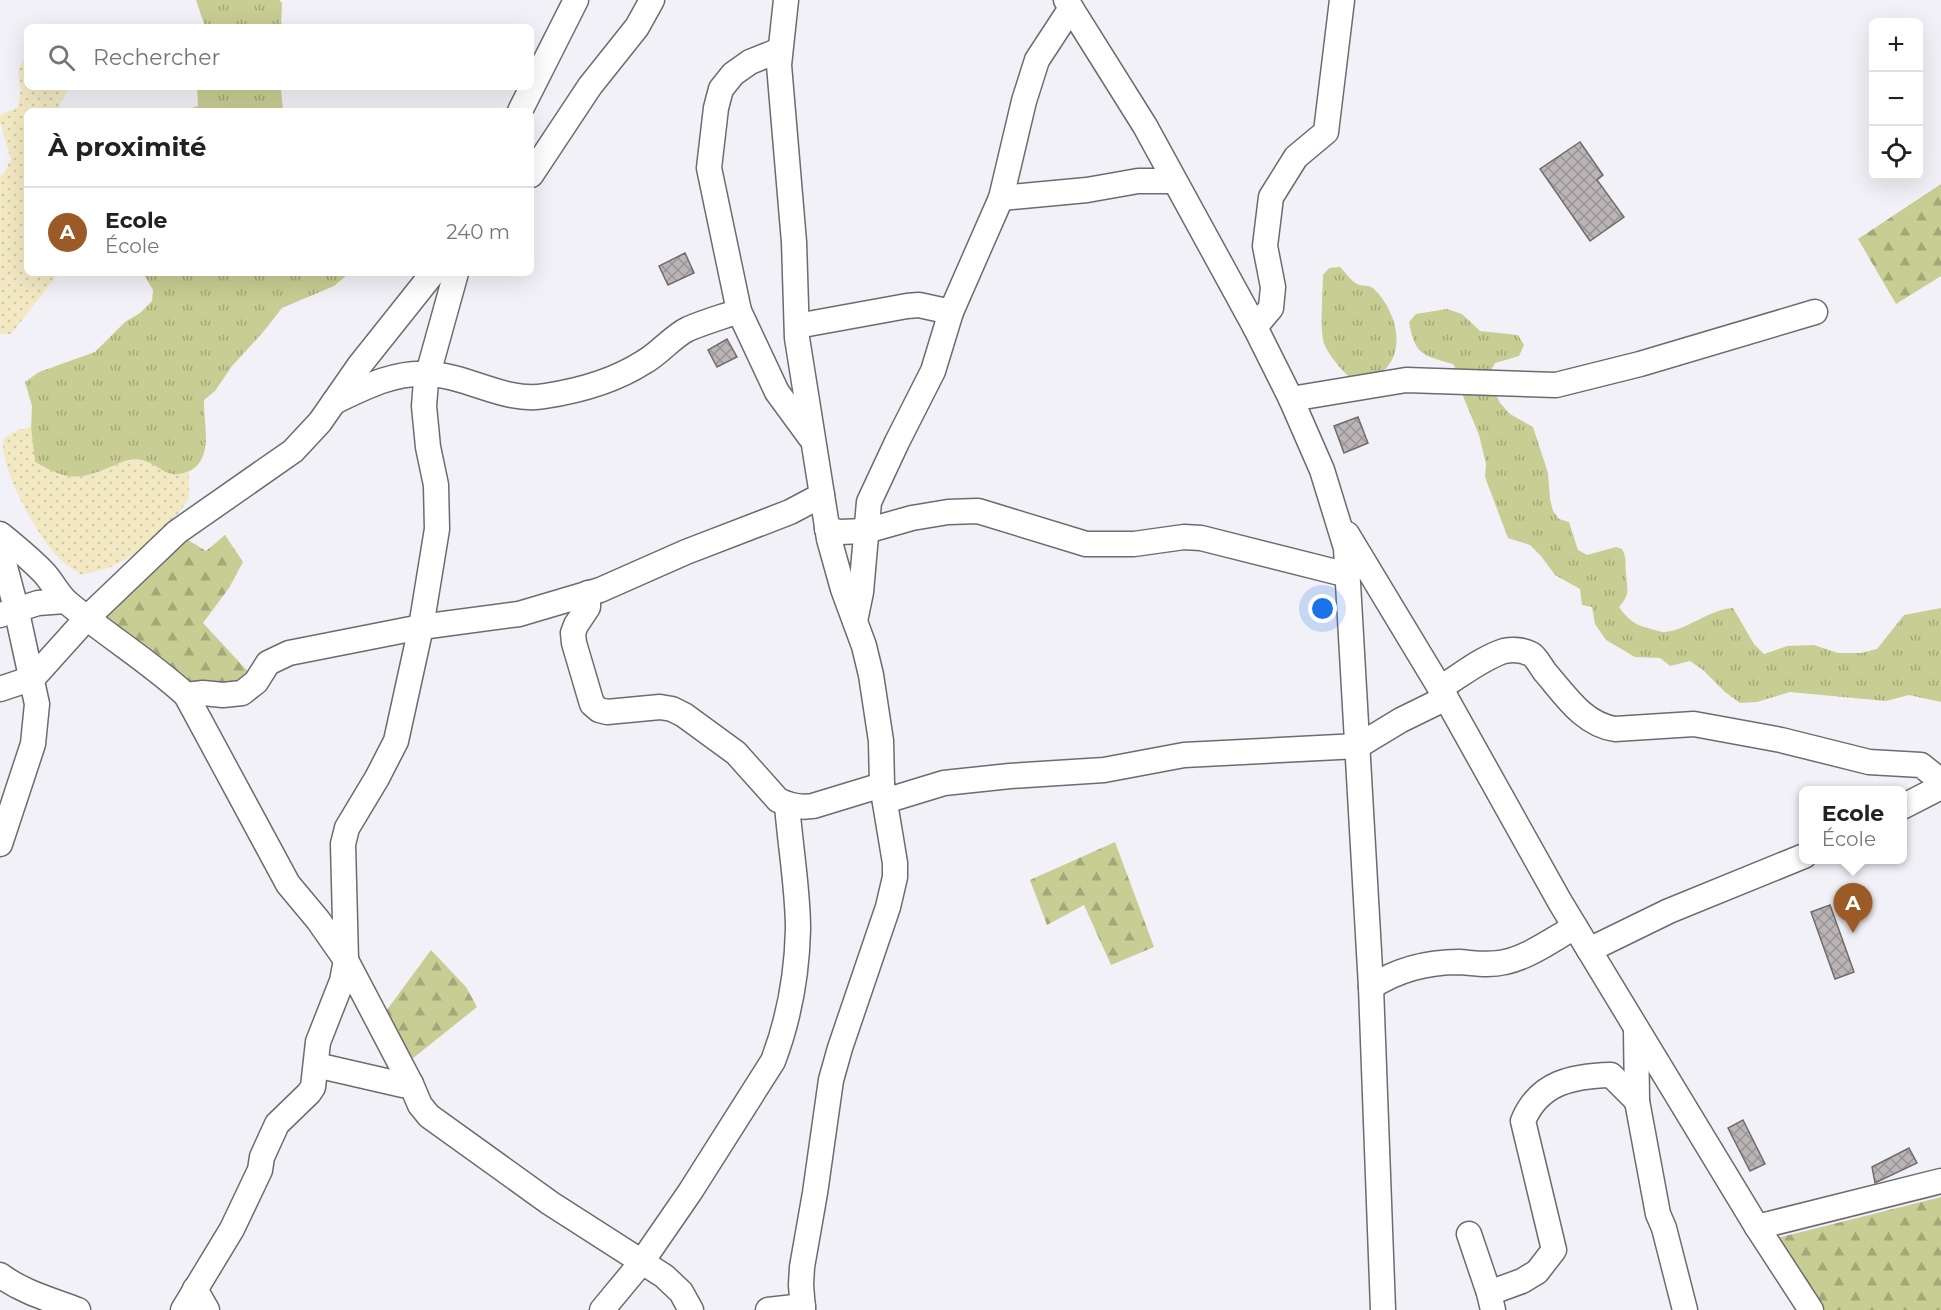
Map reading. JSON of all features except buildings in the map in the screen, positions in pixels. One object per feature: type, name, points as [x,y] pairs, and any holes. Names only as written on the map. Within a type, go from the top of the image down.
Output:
[{"type":"street","points":[[534,83],[576,0]]},
{"type":"street","points":[[534,170],[590,86],[637,27],[652,0]]},
{"type":"street","points":[[768,1310],[803,1308],[802,1267],[831,1080],[888,906],[895,877],[894,847],[884,793],[881,741],[871,675],[864,646],[843,589],[827,529],[803,382],[779,65],[786,0]]},
{"type":"street","points":[[1255,327],[1271,308],[1273,287],[1265,246],[1272,197],[1296,157],[1326,132],[1342,0]]},
{"type":"street","points":[[855,621],[861,592],[869,502],[933,371],[951,312],[1001,198],[1030,78],[1069,4],[1145,126],[1255,327],[1291,399],[1322,470],[1346,548],[1371,987],[1383,1310]]},
{"type":"street","points":[[780,50],[750,62],[733,74],[721,89],[716,108],[710,168],[740,311],[777,392],[813,442]]},
{"type":"street","points":[[522,108],[531,90]]},
{"type":"street","points":[[1001,198],[1087,190],[1138,182],[1174,181]]},
{"type":"street","points":[[0,689],[33,678],[87,618],[177,532],[293,451],[320,422],[359,366],[431,276]]},
{"type":"street","points":[[183,1310],[232,1229],[260,1170],[262,1157],[277,1124],[313,1087],[318,1042],[342,981],[346,960],[343,844],[347,828],[396,741],[421,627],[437,528],[436,485],[428,447],[424,406],[427,373],[455,276]]},
{"type":"street","points":[[797,326],[907,306],[919,305],[951,312]]},
{"type":"street","points":[[334,402],[374,383],[427,373],[510,395],[527,398],[546,396],[615,378],[653,357],[686,330],[740,311]]},
{"type":"street","points":[[1291,399],[1406,380],[1556,385],[1640,364],[1815,312]]},
{"type":"street","points":[[186,695],[242,693],[256,682],[268,663],[289,653],[421,627],[519,614],[588,593],[790,512],[822,495]]},
{"type":"street","points":[[827,529],[839,532],[866,531],[912,518],[948,512],[978,511],[1086,544],[1134,544],[1184,537],[1200,538],[1348,575]]},
{"type":"street","points":[[1338,519],[1443,693],[1575,927],[1757,1227],[1811,1310]]},
{"type":"street","points":[[0,534],[46,575],[65,601],[169,679],[186,695],[288,884],[318,920],[346,960],[420,1105],[429,1116],[550,1203],[664,1276],[681,1292],[691,1310]]},
{"type":"street","points":[[0,548],[8,611],[33,678],[38,704],[33,744],[0,844]]},
{"type":"street","points":[[588,593],[588,607],[573,633],[582,674],[592,704],[599,710],[607,712],[660,707],[672,709],[684,715],[736,753],[778,800],[803,807],[944,783],[1104,770],[1184,755],[1358,746],[1443,693],[1488,658],[1505,651],[1518,650],[1533,655],[1578,710],[1590,721],[1602,727],[1625,729],[1694,724],[1781,740],[1869,762],[1921,765],[1941,781]]},
{"type":"street","points":[[8,611],[38,603],[65,601]]},
{"type":"street","points":[[1907,804],[1941,787]]},
{"type":"street","points":[[602,1310],[641,1263],[690,1192],[773,1061],[780,1043],[793,988],[798,928],[787,804]]},
{"type":"street","points":[[1589,950],[1669,911],[1799,858]]},
{"type":"street","points":[[1371,987],[1390,975],[1426,965],[1457,962],[1488,965],[1516,960],[1575,927]]},
{"type":"street","points":[[1636,1029],[1637,1101],[1658,1214],[1664,1228],[1685,1310]]},
{"type":"street","points":[[316,1065],[403,1085],[411,1084]]},
{"type":"street","points":[[1469,1234],[1491,1301],[1537,1272],[1554,1250],[1523,1121],[1529,1106],[1551,1087],[1581,1075],[1611,1075],[1637,1101]]},
{"type":"street","points":[[1757,1227],[1941,1181]]},
{"type":"street","points":[[0,1275],[21,1288],[78,1310]]},
{"type":"street","points":[[195,1289],[207,1310]]},
{"type":"green space","points":[[196,0],[279,0],[282,3],[281,24],[204,24]]},
{"type":"green space","points":[[197,90],[281,90],[283,108],[192,108],[198,106]]},
{"type":"green space","points":[[1941,184],[1941,276],[1896,304],[1858,239]]},
{"type":"green space","points":[[1340,267],[1355,283],[1372,287],[1387,306],[1395,326],[1396,347],[1388,366],[1377,375],[1355,383],[1331,356],[1323,340],[1323,275],[1329,268]]},
{"type":"green space","points":[[145,276],[346,276],[334,286],[282,308],[232,366],[215,391],[204,400],[206,441],[201,460],[195,468],[183,474],[171,475],[145,461],[135,459],[87,475],[70,477],[35,462],[31,432],[32,406],[25,382],[39,372],[95,352],[125,322],[140,313],[152,301],[153,290]]},
{"type":"green space","points":[[1447,309],[1462,314],[1480,331],[1518,335],[1524,345],[1519,356],[1495,363],[1490,372],[1491,385],[1500,403],[1510,414],[1533,427],[1548,473],[1553,511],[1559,519],[1569,522],[1578,550],[1587,555],[1616,547],[1622,549],[1625,558],[1627,591],[1619,607],[1631,620],[1662,632],[1679,629],[1715,612],[1733,608],[1754,644],[1764,654],[1787,646],[1814,645],[1838,653],[1861,653],[1877,649],[1904,615],[1941,608],[1941,702],[1909,695],[1886,701],[1790,692],[1757,702],[1740,703],[1690,661],[1670,666],[1660,658],[1635,657],[1606,640],[1595,624],[1592,607],[1582,605],[1580,589],[1555,575],[1530,545],[1508,538],[1485,477],[1486,464],[1479,435],[1463,396],[1462,380],[1453,364],[1422,352],[1417,347],[1411,333],[1409,322],[1416,314]]},
{"type":"green space","points":[[180,535],[206,551],[225,535],[243,562],[229,588],[203,623],[254,678],[200,694],[91,619]]},
{"type":"green space","points":[[1115,842],[1154,947],[1111,965],[1084,905],[1047,925],[1030,880]]},
{"type":"green space","points":[[431,950],[466,987],[477,1007],[402,1067],[378,1022]]},
{"type":"green space","points":[[1941,1197],[1941,1310],[1807,1310],[1765,1241]]},
{"type":"sand","points":[[24,59],[24,90],[68,90],[59,105],[60,108],[24,108],[24,276],[57,276],[11,334],[0,334],[0,176],[11,159],[0,115],[18,107],[21,89],[18,71]]},
{"type":"sand","points":[[31,427],[35,462],[56,473],[73,477],[82,476],[132,460],[146,461],[168,473],[181,474],[189,471],[189,498],[179,513],[136,553],[111,567],[82,575],[63,562],[44,540],[24,506],[8,470],[3,441],[12,433]]},
{"type":"place","name":"Ecole","points":[[1853,933]]}]
